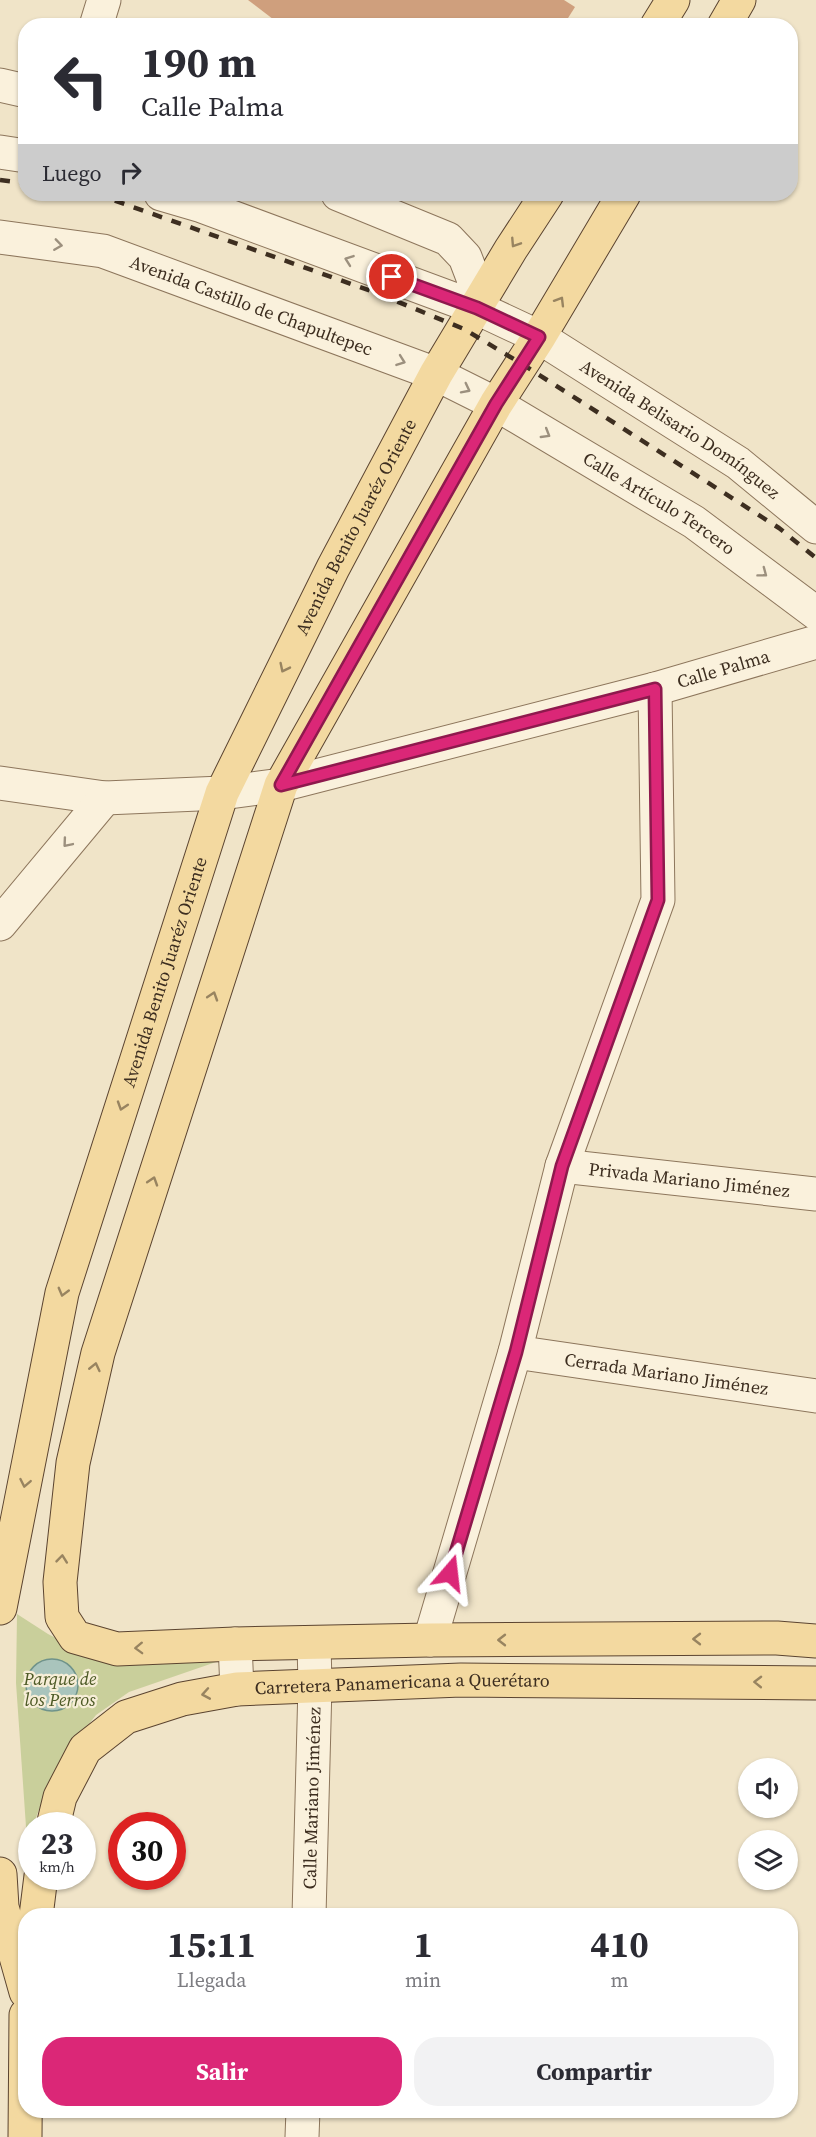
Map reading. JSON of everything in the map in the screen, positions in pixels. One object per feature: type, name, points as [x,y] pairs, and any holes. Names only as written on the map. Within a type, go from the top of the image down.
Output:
[{"type":"main road","points":[[662,18],[673,0]]},
{"type":"main road","points":[[729,18],[739,0]]},
{"type":"main road","name":"Avenida Benito Juaréz Oriente","points":[[0,1608],[63,1293],[222,793],[333,568],[436,374],[542,201]]},
{"type":"main road","points":[[620,201],[539,337],[496,404],[281,785],[98,1353],[73,1463],[60,1582],[62,1617],[75,1637],[117,1649],[430,1640],[777,1638],[816,1641]]},
{"type":"main road","name":"Carretera Panamericana a Querétaro","points":[[56,1812],[60,1797],[86,1749],[126,1717],[182,1699],[237,1689],[461,1680],[816,1683]]},
{"type":"main road","points":[[0,1874],[1,1907],[18,1965]]},
{"type":"main road","points":[[37,1908],[39,1890]]},
{"type":"main road","points":[[25,2118],[25,2137]]},
{"type":"street","points":[[98,18],[104,0]]},
{"type":"street","points":[[0,85],[18,89]]},
{"type":"street","points":[[0,152],[18,155]]},
{"type":"street","points":[[185,201],[477,308],[539,337]]},
{"type":"street","points":[[355,201],[448,239],[465,257],[473,278],[477,308]]},
{"type":"street","name":"Avenida Castillo de Chapultepec","points":[[0,237],[103,251],[436,374],[496,404]]},
{"type":"street","name":"Avenida Belisario Domínguez","points":[[539,337],[738,463],[816,527]]},
{"type":"street","name":"Calle Artículo Tercero","points":[[496,404],[694,522],[816,613]]},
{"type":"street","name":"Calle Palma","points":[[0,783],[105,798],[222,793],[281,785],[655,689],[816,642]]},
{"type":"street","points":[[430,1640],[516,1352],[562,1166],[658,900],[655,689]]},
{"type":"street","points":[[0,924],[105,798]]},
{"type":"street","name":"Privada Mariano Jiménez","points":[[562,1166],[816,1194]]},
{"type":"street","name":"Cerrada Mariano Jiménez","points":[[516,1352],[816,1396]]},
{"type":"street","points":[[777,1638],[816,1651]]},
{"type":"street","name":"Calle Mariano Jiménez","points":[[309,1908],[314,1643]]},
{"type":"street","points":[[235,1644],[237,1689]]},
{"type":"street","points":[[302,2137],[303,2118]]},
{"type":"green space","name":"Parque de los Perros","points":[[17,1614],[77,1649],[107,1654],[216,1662],[129,1692],[96,1715],[70,1748],[48,1786],[38,1812],[25,1812],[16,1683]]},
{"type":"water","points":[[52,1659],[62,1661],[70,1667],[76,1675],[78,1685],[76,1695],[70,1703],[62,1709],[52,1711],[42,1709],[34,1703],[28,1695],[26,1685],[28,1675],[34,1667],[42,1661]]},
{"type":"building","points":[[248,0],[564,0],[575,7],[568,18],[272,18]]},
{"type":"railway","points":[[0,180],[18,182]]},
{"type":"railway","points":[[116,201],[374,292],[464,329],[779,528],[816,558]]},
{"type":"route","points":[[392,277],[477,308],[539,337],[496,404],[281,785],[655,689],[658,900],[562,1166],[516,1352],[450,1573]]}]
